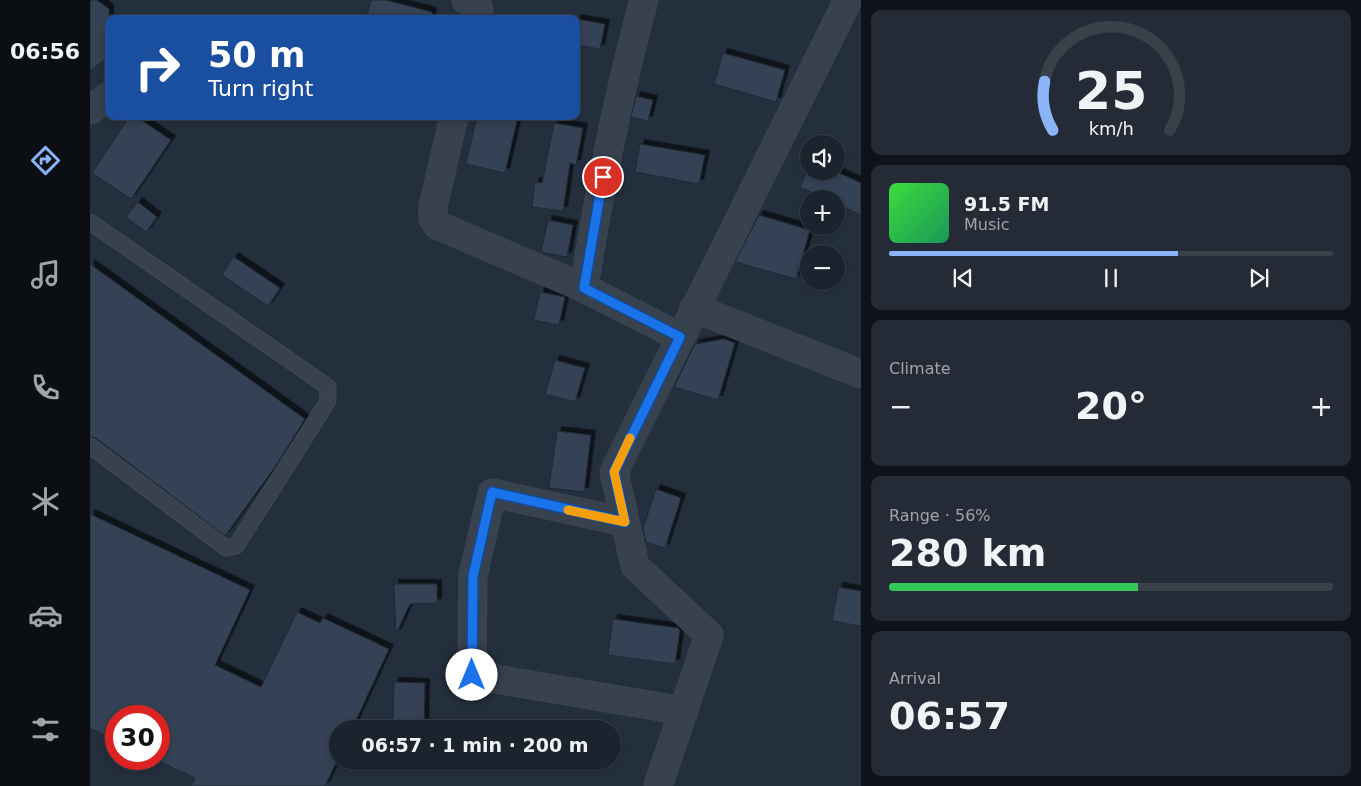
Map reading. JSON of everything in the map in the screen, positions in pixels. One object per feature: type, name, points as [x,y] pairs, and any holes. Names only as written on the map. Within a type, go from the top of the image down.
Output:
[{"type":"street","points":[[466,0],[477,3],[478,15]]},
{"type":"street","points":[[584,288],[595,216],[623,80],[644,0]]},
{"type":"street","points":[[658,786],[709,635],[635,566],[614,472],[848,0]]},
{"type":"street","points":[[90,110],[105,99]]},
{"type":"street","points":[[453,120],[433,207],[434,218],[438,225],[584,288],[680,337]]},
{"type":"street","points":[[694,308],[861,374]]},
{"type":"street","points":[[625,522],[492,492],[473,576],[472,675],[684,711]]},
{"type":"lane","points":[[90,222],[328,387],[328,401],[236,546],[226,548],[90,446]]},
{"type":"building","points":[[90,0],[97,0],[109,9],[109,15],[105,15],[105,59],[90,71]]},
{"type":"building","points":[[371,0],[386,0],[432,12],[432,15],[367,15]]},
{"type":"building","points":[[580,20],[605,24],[600,49],[580,46]]},
{"type":"building","points":[[723,53],[785,70],[776,102],[714,84]]},
{"type":"building","points":[[636,96],[653,100],[648,121],[631,117]]},
{"type":"building","points":[[127,120],[141,120],[171,140],[131,199],[92,173]]},
{"type":"building","points":[[476,120],[517,120],[505,173],[466,164]]},
{"type":"building","points":[[554,123],[583,128],[576,165],[570,163],[563,211],[532,207],[535,182],[542,183]]},
{"type":"building","points":[[640,144],[705,155],[699,184],[635,172]]},
{"type":"building","points":[[845,176],[861,183],[861,215],[845,207],[845,190],[806,190],[800,187],[803,180],[845,180]]},
{"type":"building","points":[[138,202],[157,217],[146,232],[126,217]]},
{"type":"building","points":[[759,215],[800,227],[800,235],[809,235],[806,245],[800,245],[800,265],[796,279],[735,262]]},
{"type":"building","points":[[548,220],[573,225],[567,257],[541,252]]},
{"type":"building","points":[[234,257],[280,288],[268,306],[222,275]]},
{"type":"building","points":[[90,264],[305,419],[277,464],[225,536],[96,438],[90,437]]},
{"type":"building","points":[[540,292],[565,297],[559,325],[534,320]]},
{"type":"building","points":[[724,339],[735,343],[718,400],[674,387],[695,344]]},
{"type":"building","points":[[555,360],[585,368],[575,402],[545,394]]},
{"type":"building","points":[[557,431],[591,435],[584,492],[549,488]]},
{"type":"building","points":[[656,489],[681,498],[665,548],[646,542],[643,529]]},
{"type":"building","points":[[90,514],[250,590],[215,665],[261,687],[297,612],[320,623],[323,618],[389,649],[356,720],[329,720],[329,770],[333,770],[325,786],[191,786],[195,778],[170,766],[170,705],[105,705],[105,736],[90,728]]},
{"type":"building","points":[[394,584],[437,584],[437,603],[410,604],[396,634]]},
{"type":"building","points":[[838,587],[861,591],[861,626],[832,621]]},
{"type":"building","points":[[613,619],[678,628],[680,630],[675,664],[608,655]]},
{"type":"building","points":[[394,682],[425,683],[424,720],[393,720]]},
{"type":"slow traffic","points":[[568,510],[625,522],[614,472],[630,438]]},
{"type":"route","points":[[472,675],[473,576],[492,492],[625,522],[614,472],[680,337],[584,288],[603,177]]}]
